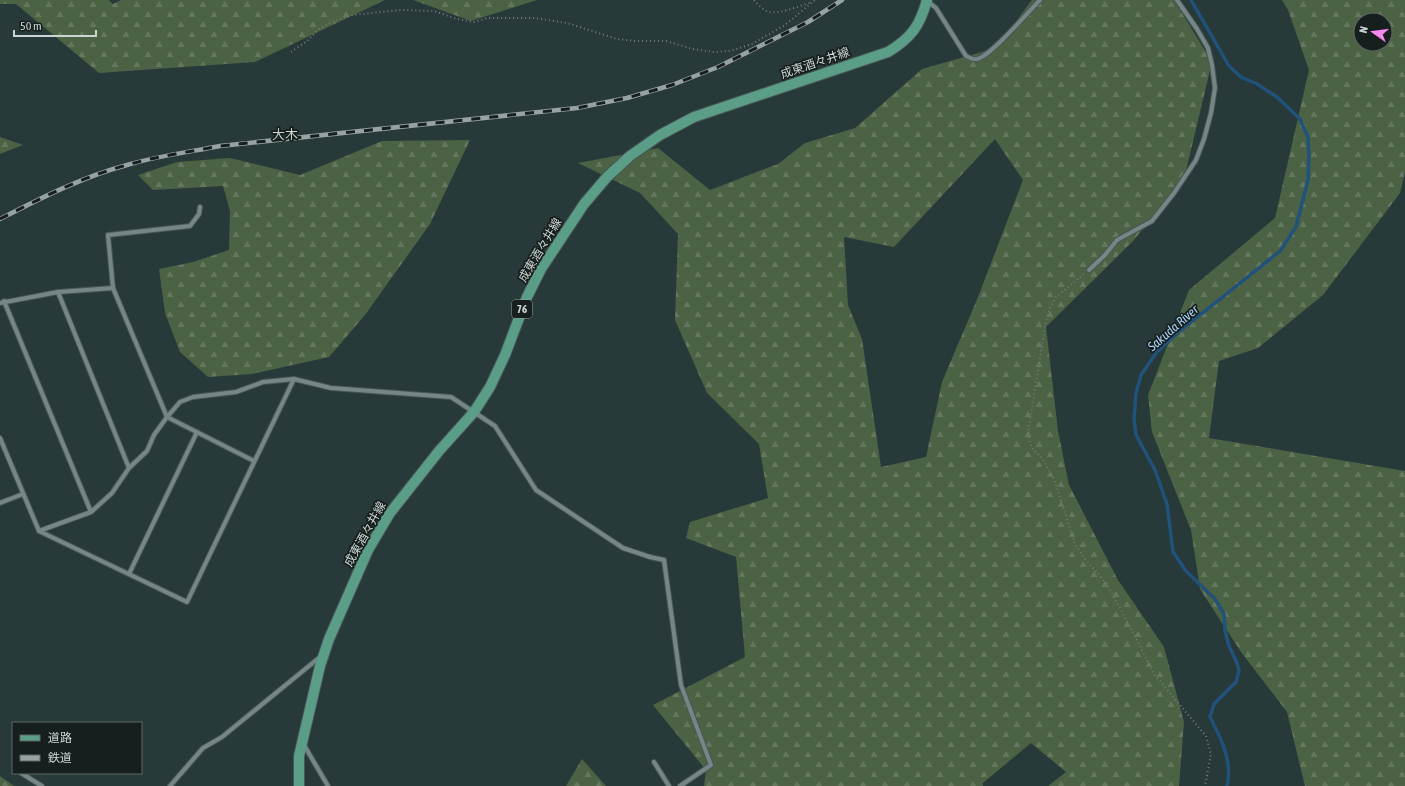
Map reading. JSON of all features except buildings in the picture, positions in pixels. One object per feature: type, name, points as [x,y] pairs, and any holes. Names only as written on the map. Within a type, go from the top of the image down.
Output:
[{"type":"main road","name":"成東酒々井線","points":[[299,786],[299,756],[324,654],[362,562],[390,513],[439,451],[474,412],[490,387],[505,355],[527,297],[541,269],[584,204],[607,177],[630,156],[660,135],[694,117],[888,52],[901,44],[912,34],[921,20],[927,0]]},
{"type":"street","points":[[927,0],[936,8],[966,56],[972,59],[978,59],[990,52],[1040,0]]},
{"type":"street","points":[[1089,270],[1105,255],[1117,240],[1152,221],[1174,193],[1196,160],[1204,139],[1211,113],[1215,88],[1212,65],[1208,48],[1197,29],[1176,0]]},
{"type":"street","points":[[200,207],[199,214],[190,226],[108,235],[113,288],[167,417],[254,461]]},
{"type":"street","points":[[91,512],[2,302],[58,292],[113,288]]},
{"type":"street","points":[[58,292],[129,468]]},
{"type":"street","points":[[0,438],[39,531],[187,602],[294,379]]},
{"type":"street","points":[[39,531],[91,512],[112,493],[129,468],[147,451],[154,435],[180,402],[193,397],[236,392],[263,382],[294,379],[331,388],[451,397],[495,426],[536,490],[623,548],[664,560],[681,685],[711,765],[680,786]]},
{"type":"street","points":[[129,574],[197,432]]},
{"type":"street","points":[[0,502],[23,494]]},
{"type":"street","points":[[170,786],[203,748],[222,737],[324,654]]},
{"type":"street","points":[[302,742],[328,786]]},
{"type":"street","points":[[654,762],[669,786]]},
{"type":"street","points":[[23,774],[42,786]]},
{"type":"path","points":[[754,0],[767,12],[776,12],[814,1]]},
{"type":"path","points":[[291,52],[307,41],[320,28],[334,21],[352,16],[401,10],[434,11],[457,19],[474,22],[488,18],[536,18],[567,23],[617,39],[666,42],[713,52],[730,51],[752,44],[785,25],[814,1]]},
{"type":"path","points":[[1089,270],[1055,298],[1050,308],[1046,321],[1028,433],[1030,442],[1033,450],[1042,458],[1054,479],[1075,544],[1106,583],[1154,674],[1206,736],[1211,754],[1206,786]]},
{"type":"green space","points":[[0,0],[109,0],[113,4],[121,0],[385,0],[255,62],[99,73],[16,4],[0,4]]},
{"type":"green space","points":[[413,0],[537,0],[471,21]]},
{"type":"green space","points":[[1032,0],[1174,0],[1212,62],[1184,179],[1133,241],[1046,327],[1058,431],[1069,485],[1118,580],[1164,647],[1184,722],[1179,786],[1048,786],[1066,772],[1031,743],[983,783],[983,786],[704,786],[706,770],[653,705],[745,657],[736,557],[686,538],[690,522],[768,498],[759,444],[707,393],[675,320],[678,234],[640,193],[578,163],[658,148],[710,190],[778,164],[805,143],[855,128],[922,69],[996,48]],"holes":[[[995,139],[1023,180],[978,297],[942,382],[926,457],[881,467],[862,339],[848,305],[844,237],[894,247]]]},
{"type":"green space","points":[[1282,0],[1405,0],[1405,172],[1400,193],[1323,295],[1258,348],[1219,361],[1209,438],[1405,471],[1405,786],[1305,786],[1287,712],[1241,652],[1200,589],[1191,530],[1152,432],[1148,395],[1189,290],[1275,218],[1309,70],[1288,10]]},
{"type":"green space","points":[[0,137],[23,145],[0,154]]},
{"type":"green space","points":[[470,140],[430,224],[365,315],[329,357],[252,374],[208,377],[180,352],[165,313],[159,269],[193,262],[229,250],[230,211],[223,186],[153,190],[138,175],[177,162],[230,158],[300,175],[382,141]]},
{"type":"green space","points":[[582,759],[606,786],[566,786]]},
{"type":"green space","points":[[0,776],[14,786],[0,786]]},
{"type":"waterway","name":"Sakuda River","points":[[1191,0],[1229,66],[1241,77],[1257,84],[1277,97],[1300,119],[1308,137],[1309,158],[1308,180],[1296,227],[1280,251],[1175,335],[1156,353],[1141,375],[1136,393],[1134,419],[1136,435],[1155,470],[1167,504],[1173,552],[1186,571],[1215,599],[1224,614],[1225,631],[1239,671],[1236,682],[1214,704],[1210,717],[1225,750],[1228,768],[1227,786]]},
{"type":"railway","points":[[0,219],[78,182],[110,170],[161,157],[220,146],[577,108],[627,98],[672,85],[718,67],[808,22],[842,0]]},
{"type":"district","name":"大木","points":[[285,134]]}]
